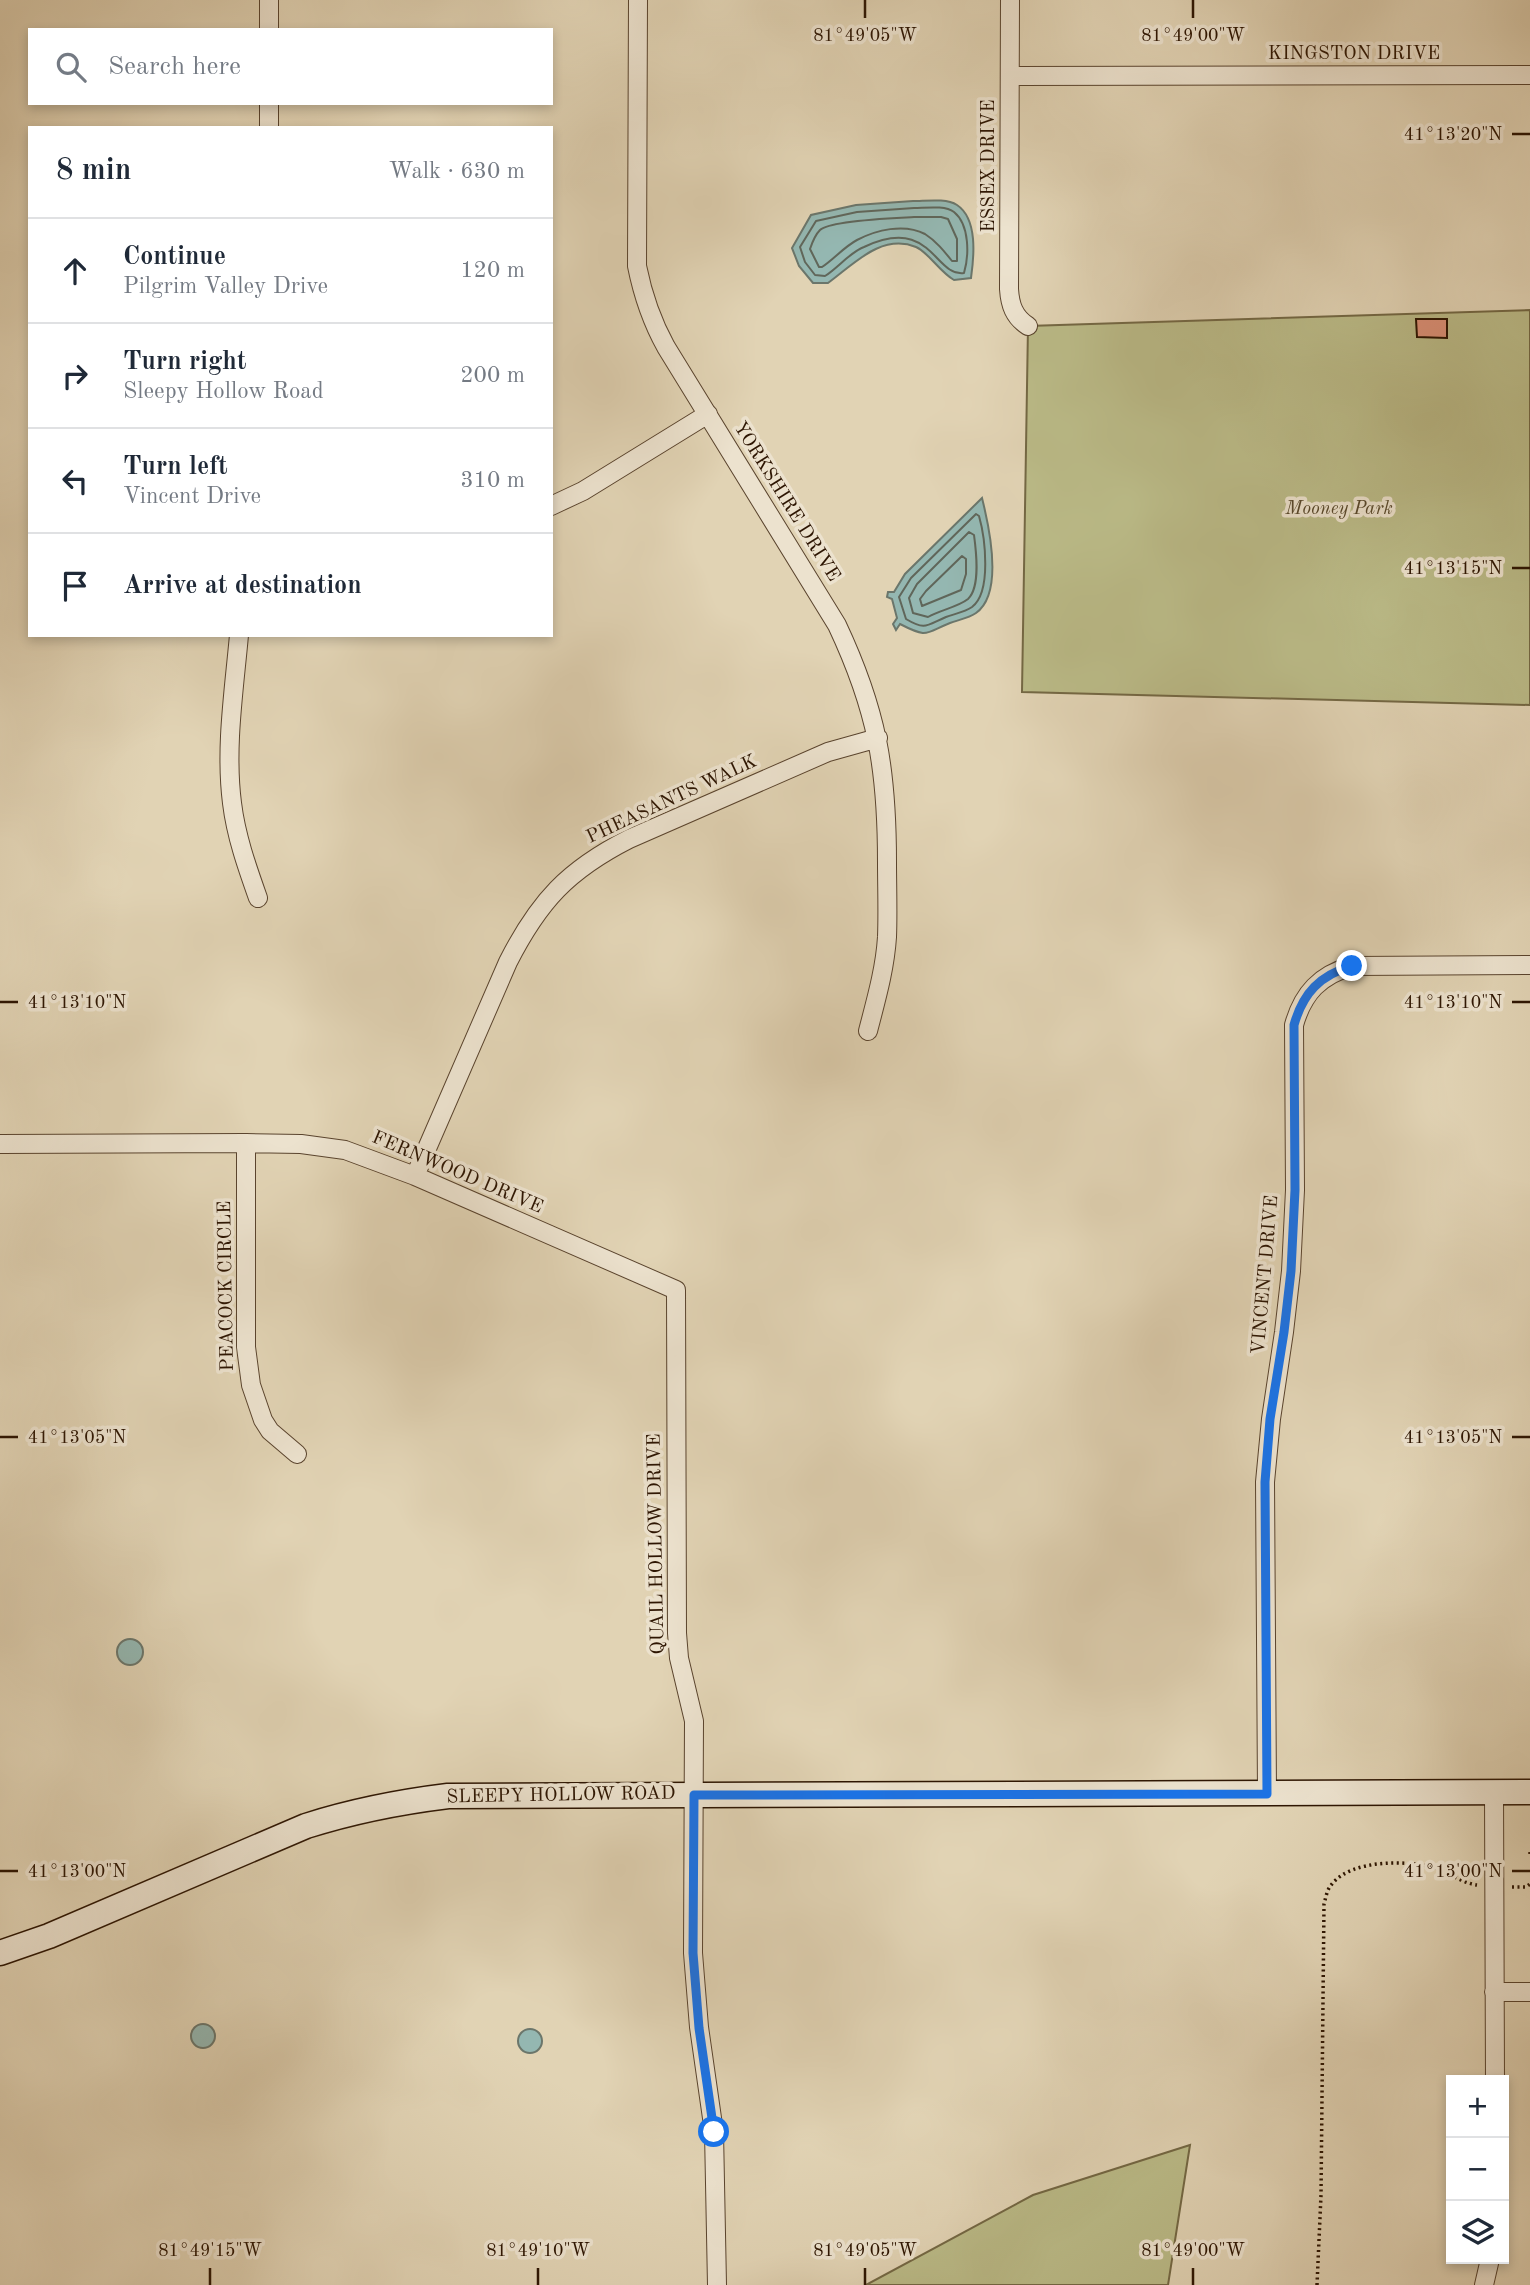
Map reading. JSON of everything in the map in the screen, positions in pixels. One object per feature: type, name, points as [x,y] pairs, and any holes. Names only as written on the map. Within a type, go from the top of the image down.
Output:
[{"type":"street","points":[[269,0],[269,28]]},
{"type":"street","name":"YORKSHIRE DRIVE","points":[[638,0],[637,266],[643,296],[652,323],[837,625],[857,667],[878,738],[887,814],[887,938],[881,978],[868,1031]]},
{"type":"street","name":"ESSEX DRIVE","points":[[1010,0],[1009,289],[1013,310],[1028,326]]},
{"type":"street","name":"KINGSTON DRIVE","points":[[1010,76],[1530,75]]},
{"type":"street","points":[[269,105],[269,126]]},
{"type":"street","points":[[553,505],[583,491],[708,414]]},
{"type":"street","points":[[239,637],[229,773],[237,830],[258,898]]},
{"type":"street","name":"PHEASANTS WALK","points":[[415,1176],[508,962],[522,934],[554,890],[576,870],[601,853],[629,839],[828,752],[878,738]]},
{"type":"street","name":"VINCENT DRIVE","points":[[1267,1794],[1265,1482],[1270,1419],[1291,1271],[1295,1190],[1294,1025],[1299,1007],[1307,993],[1319,981],[1352,966],[1530,965]]},
{"type":"street","name":"FERNWOOD DRIVE","points":[[0,1144],[246,1143],[302,1144],[345,1150],[415,1176],[676,1290]]},
{"type":"street","name":"PEACOCK CIRCLE","points":[[246,1143],[246,1347],[251,1385],[262,1420],[270,1431],[297,1454]]},
{"type":"street","name":"QUAIL HOLLOW DRIVE","points":[[676,1290],[677,1633],[679,1658],[694,1721],[693,1953],[699,2028],[714,2132],[717,2285]]},
{"type":"street","points":[[1494,1792],[1494,2075]]},
{"type":"street","name":"SLEEPY HOLLOW ROAD","points":[[0,1953],[49,1937],[306,1826],[384,1804],[448,1796],[1530,1792]]},
{"type":"street","points":[[1494,1992],[1530,1992]]},
{"type":"street","points":[[1484,2285],[1489,2264]]},
{"type":"path","points":[[1317,2285],[1321,2195],[1324,1904],[1329,1887],[1346,1873],[1364,1866],[1389,1863],[1435,1868],[1472,1884],[1518,1888],[1530,1884]]},
{"type":"green space","name":"Mooney Park","points":[[1530,310],[1530,705],[1022,692],[1028,326]]},
{"type":"green space","points":[[1190,2145],[1168,2285],[866,2285],[1033,2195]]},
{"type":"water","points":[[947,201],[964,211],[973,239],[971,278],[954,280],[921,250],[903,244],[879,247],[828,283],[813,283],[799,266],[792,248],[811,215],[856,205]]},
{"type":"water","points":[[982,498],[992,558],[990,591],[985,603],[973,615],[931,632],[917,632],[900,624],[896,630],[893,624],[897,618],[892,599],[887,597],[888,592],[894,592],[905,574]]},
{"type":"water","points":[[130,1639],[139,1643],[143,1652],[139,1661],[130,1665],[121,1661],[117,1652],[121,1643]]},
{"type":"water","points":[[203,2024],[212,2027],[215,2036],[212,2045],[203,2048],[194,2045],[191,2036],[194,2027]]},
{"type":"water","points":[[530,2029],[538,2033],[542,2041],[538,2049],[530,2053],[522,2049],[518,2041],[522,2033]]},
{"type":"building","points":[[1416,319],[1447,319],[1447,338],[1417,337]]},
{"type":"route","points":[[714,2132],[695,1991],[694,1795],[1267,1794],[1265,1482],[1270,1419],[1291,1271],[1295,1190],[1294,1025],[1299,1007],[1307,993],[1319,981],[1352,966]]}]
